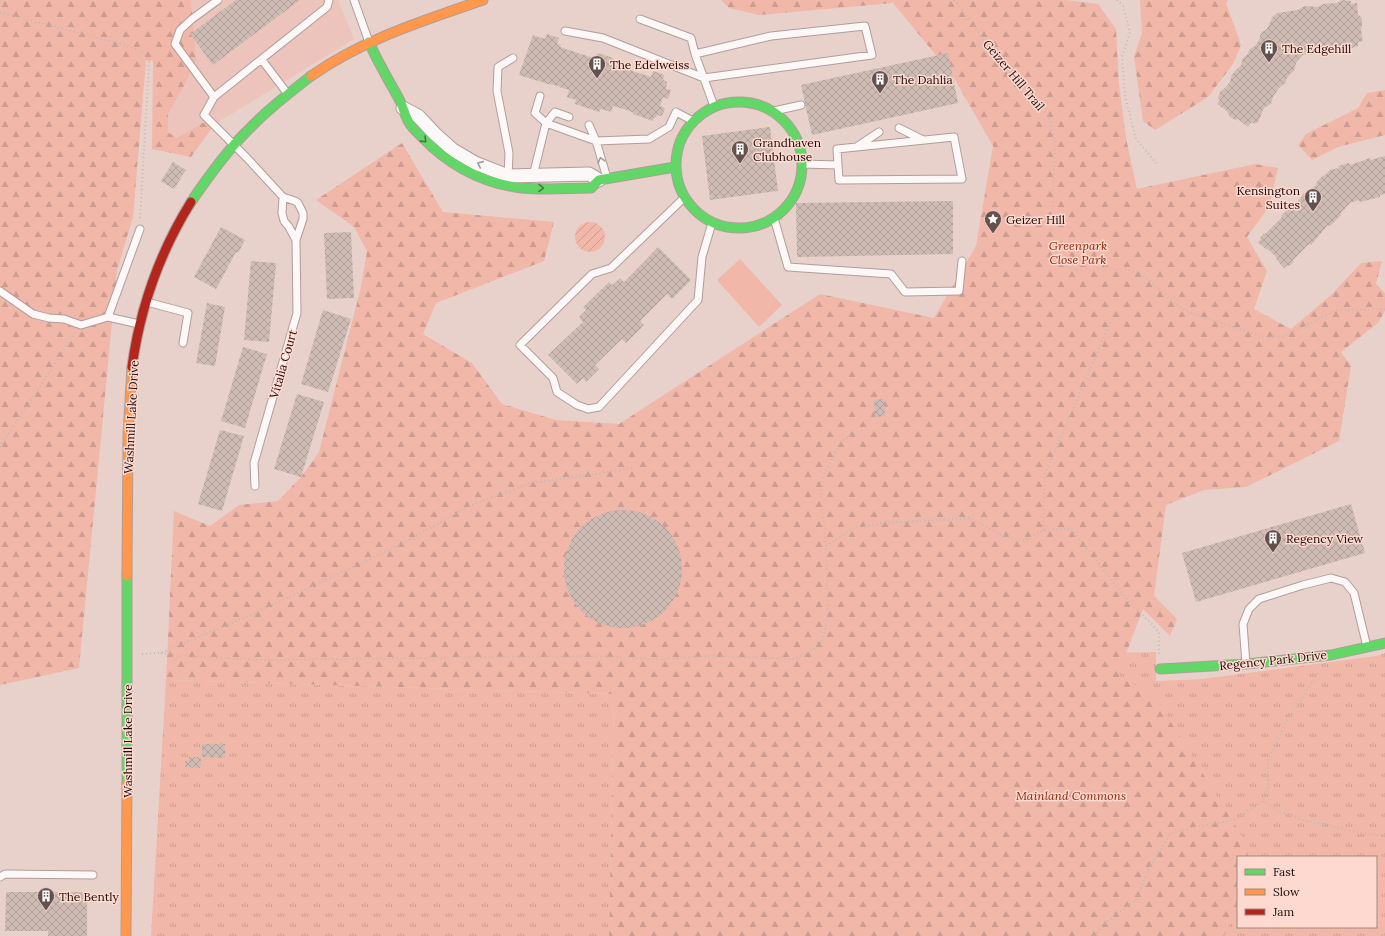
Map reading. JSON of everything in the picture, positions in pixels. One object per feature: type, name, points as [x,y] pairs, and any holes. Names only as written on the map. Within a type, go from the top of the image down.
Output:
[{"type":"street","name":"Washmill Lake Drive","points":[[126,936],[128,845],[128,434],[131,373],[140,324],[152,284],[163,255],[180,221],[201,186],[234,144],[260,117],[288,93],[315,73],[349,52],[369,42],[412,24],[483,0]]},
{"type":"street","points":[[369,42],[377,61],[403,108],[418,116],[453,150],[508,181],[536,188],[591,188],[603,179],[675,167]]},
{"type":"street","points":[[734,101],[755,103],[774,111],[789,126],[799,144],[802,164],[799,184],[790,203],[774,218],[754,226],[733,228],[712,222],[694,210],[682,193],[675,167],[676,152],[684,133],[693,121],[714,106],[734,101]]},
{"type":"street","points":[[508,181],[533,176],[589,174],[603,179]]},
{"type":"street","name":"Regency Park Drive","points":[[1160,670],[1246,664],[1331,654],[1385,643]]},
{"type":"lane","points":[[218,0],[180,30],[175,44],[214,97],[327,7],[329,0]]},
{"type":"lane","points":[[354,0],[369,42]]},
{"type":"lane","points":[[640,20],[691,38],[695,54],[714,106]]},
{"type":"lane","points":[[565,31],[603,38],[704,78],[872,55],[865,26],[771,36],[695,54]]},
{"type":"lane","points":[[508,181],[508,153],[497,91],[498,67],[513,58]]},
{"type":"lane","points":[[262,60],[288,93]]},
{"type":"lane","points":[[540,96],[535,113],[546,123],[596,141],[650,139],[669,127],[676,112],[693,121]]},
{"type":"lane","name":"Vitalia Court","points":[[214,97],[204,115],[234,144],[283,197],[295,201],[302,210],[303,219],[296,240],[297,313],[254,463],[255,486]]},
{"type":"lane","points":[[774,111],[801,105]]},
{"type":"lane","points":[[533,176],[546,123],[555,112],[569,117]]},
{"type":"lane","points":[[589,125],[596,141],[603,179]]},
{"type":"lane","points":[[899,128],[924,140]]},
{"type":"lane","points":[[858,147],[879,132]]},
{"type":"lane","points":[[954,137],[962,179],[839,180],[837,149],[924,140],[954,137]]},
{"type":"lane","points":[[802,164],[838,165]]},
{"type":"lane","name":"Vitalia Court","points":[[283,197],[282,213],[284,221],[290,227],[296,240]]},
{"type":"lane","points":[[685,197],[611,268],[592,274],[520,345],[553,378],[557,392],[577,405],[588,409],[599,407],[698,300],[702,257],[712,222]]},
{"type":"lane","points":[[774,218],[788,267],[891,274],[905,292],[959,292],[962,261]]},
{"type":"lane","points":[[108,317],[140,229]]},
{"type":"lane","points":[[0,290],[33,314],[49,318],[64,319],[81,325],[108,317],[140,324]]},
{"type":"lane","points":[[146,302],[188,313],[182,343]]},
{"type":"lane","points":[[1246,664],[1243,624],[1248,609],[1259,599],[1302,585],[1331,578],[1344,582],[1354,593],[1367,647]]},
{"type":"lane","points":[[0,877],[5,874],[93,874]]},
{"type":"path","name":"Geizer Hill Trail","points":[[954,0],[997,58],[1031,93],[1048,115],[1055,141],[1052,230],[1056,253],[1067,266],[1077,270],[1124,269],[1140,273],[1178,306],[1191,313],[1263,337],[1284,336],[1336,310],[1385,309]]},
{"type":"path","points":[[1117,0],[1123,6],[1130,32],[1122,56],[1125,96],[1136,139],[1157,164]]},
{"type":"path","points":[[0,12],[128,46],[145,53],[149,62],[140,229]]},
{"type":"path","points":[[1043,530],[1045,474],[1116,309]]},
{"type":"path","points":[[0,447],[81,325]]},
{"type":"path","points":[[161,652],[183,656],[265,660],[587,656],[661,659],[707,656],[794,659],[820,646],[828,618],[826,546],[822,497],[824,477],[841,442],[864,429]]},
{"type":"path","points":[[127,656],[161,652],[255,613],[404,543],[469,506],[531,483],[632,468]]},
{"type":"path","points":[[826,546],[853,528],[884,523],[969,518],[1000,534],[1023,541],[1043,530],[1071,528],[1132,606],[1151,623],[1159,633],[1160,670]]},
{"type":"path","points":[[1094,936],[1104,924],[1136,900],[1149,868],[1171,833],[1234,820],[1263,801],[1268,787],[1268,760],[1285,724],[1319,672]]},
{"type":"path","points":[[1263,801],[1280,812],[1304,820],[1358,832],[1385,836]]},
{"type":"shaded area","points":[[191,0],[338,0],[354,39],[215,124],[201,123],[177,138],[168,132],[168,114],[173,103],[192,23]]},
{"type":"green space","points":[[0,0],[191,0],[196,60],[186,82],[168,114],[168,132],[177,138],[202,123],[215,124],[191,157],[152,149],[153,61],[146,61],[133,217],[117,270],[79,668],[0,685]]},
{"type":"green space","name":"Greenpark Close Park","points":[[721,0],[1065,0],[1098,4],[1116,29],[1119,84],[1126,138],[1137,189],[1255,164],[1278,168],[1269,207],[1247,237],[1267,271],[1254,309],[1291,329],[1331,295],[1361,263],[1382,261],[1376,284],[1385,293],[1385,311],[1378,323],[1341,352],[1351,366],[1339,441],[1246,487],[1204,490],[1166,505],[1154,596],[1177,619],[1170,636],[1143,609],[1118,675],[1154,695],[1246,843],[1248,856],[1237,856],[1237,907],[1224,936],[609,936],[614,694],[166,680],[174,511],[210,526],[239,505],[278,501],[301,477],[319,452],[361,287],[367,251],[354,227],[316,200],[402,143],[443,212],[554,222],[544,261],[436,303],[423,334],[472,363],[502,404],[556,420],[619,424],[820,294],[934,318],[976,246],[993,146],[953,76],[893,3],[759,15],[729,8]]},
{"type":"green space","points":[[1140,0],[1228,0],[1226,3],[1241,45],[1233,64],[1208,97],[1155,130],[1143,121],[1134,57],[1142,33]]},
{"type":"green space","points":[[1385,90],[1385,135],[1338,147],[1312,160],[1298,145],[1306,134],[1358,108],[1367,93]]},
{"type":"green space","points":[[590,222],[600,227],[605,237],[600,247],[590,252],[580,247],[575,237],[580,227]]},
{"type":"green space","points":[[740,259],[782,305],[759,327],[717,280]]},
{"type":"green space","name":"Mainland Commons","points":[[1156,652],[1156,681],[1202,679],[1376,656],[1385,653],[1385,936],[814,936],[828,657]]},
{"type":"green space","points":[[166,680],[614,694],[609,936],[151,936]]},
{"type":"building","points":[[236,0],[300,0],[213,65],[190,34]]},
{"type":"building","name":"The Edgehill","points":[[1342,0],[1351,1],[1351,4],[1357,3],[1358,15],[1362,19],[1361,30],[1363,41],[1358,42],[1358,46],[1352,48],[1345,46],[1332,51],[1317,51],[1312,55],[1304,54],[1296,63],[1294,71],[1289,75],[1285,83],[1279,88],[1273,97],[1271,104],[1264,108],[1258,122],[1254,124],[1252,122],[1248,127],[1238,119],[1235,120],[1230,117],[1227,111],[1217,104],[1220,100],[1218,98],[1220,92],[1230,82],[1232,74],[1241,65],[1243,58],[1247,55],[1250,49],[1255,46],[1261,33],[1267,29],[1273,16],[1278,13],[1298,10],[1305,6],[1318,7],[1323,4],[1337,3]]},
{"type":"building","name":"The Edelweiss","points":[[547,34],[559,38],[557,44],[561,45],[560,47],[596,59],[598,53],[613,58],[611,64],[651,77],[653,71],[664,75],[663,80],[667,82],[666,89],[671,90],[668,99],[663,97],[660,106],[665,108],[662,116],[657,115],[656,118],[654,117],[653,121],[613,106],[611,112],[601,109],[599,112],[575,104],[576,100],[567,97],[569,90],[519,75],[533,35],[545,39]]},
{"type":"building","name":"The Dahlia","points":[[948,53],[958,103],[812,135],[801,85]]},
{"type":"building","name":"Grandhaven Clubhouse","points":[[770,127],[778,191],[710,200],[702,136]]},
{"type":"building","name":"Kensington Suites","points":[[1385,156],[1385,194],[1380,195],[1380,197],[1350,203],[1340,214],[1341,215],[1330,226],[1328,225],[1311,245],[1309,244],[1289,266],[1288,265],[1284,268],[1268,249],[1267,250],[1258,242],[1264,233],[1265,234],[1282,217],[1281,216],[1289,208],[1291,210],[1304,193],[1306,195],[1317,184],[1316,183],[1323,175],[1324,176],[1330,170],[1339,168],[1338,166],[1349,163],[1350,165],[1370,158],[1370,160]]},
{"type":"building","points":[[173,162],[186,170],[174,189],[161,181]]},
{"type":"building","points":[[953,201],[953,254],[797,257],[796,203]]},
{"type":"building","points":[[221,227],[245,240],[238,253],[236,252],[216,289],[194,277]]},
{"type":"building","points":[[351,232],[354,298],[327,299],[324,233]]},
{"type":"building","points":[[658,247],[691,280],[672,299],[667,294],[640,321],[644,325],[626,343],[622,339],[595,365],[599,369],[586,382],[583,378],[577,384],[548,355],[583,322],[579,317],[586,310],[583,307],[609,282],[612,285],[620,278],[624,282]]},
{"type":"building","points":[[251,261],[276,263],[269,342],[244,340]]},
{"type":"building","points":[[207,303],[225,307],[215,366],[196,363]]},
{"type":"building","points":[[323,310],[351,319],[328,392],[301,384]]},
{"type":"building","points":[[243,347],[267,354],[245,428],[221,421]]},
{"type":"building","points":[[297,394],[324,402],[301,477],[274,469]]},
{"type":"building","points":[[884,399],[885,416],[875,417],[874,400]]},
{"type":"building","points":[[220,430],[244,436],[222,511],[198,504]]},
{"type":"building","name":"Regency View","points":[[1351,504],[1365,553],[1196,602],[1182,553]]},
{"type":"building","points":[[623,510],[646,514],[665,527],[678,546],[682,569],[678,592],[665,611],[646,624],[623,628],[600,624],[581,611],[568,592],[564,569],[568,546],[581,527],[600,514]]},
{"type":"building","points":[[202,744],[225,744],[225,758],[202,757]]},
{"type":"building","points":[[189,757],[201,757],[200,768],[185,767],[185,761],[189,761]]},
{"type":"building","name":"The Bently","points":[[6,892],[87,892],[87,936],[48,936],[48,931],[5,931]]},
{"type":"traffic: fast","points":[[369,42],[400,101],[407,119],[413,128],[442,155],[464,170],[476,175],[515,187],[543,189],[591,188],[599,180],[675,167]]},
{"type":"traffic: fast","points":[[191,202],[238,140],[269,110],[311,76]]},
{"type":"traffic: fast","points":[[745,102],[769,109],[784,120],[795,135],[801,153],[802,165],[801,177],[795,195],[784,210],[769,221],[751,227],[733,228],[709,221],[694,210],[683,195],[677,177],[676,159],[683,135],[694,120],[709,109],[727,103],[745,102]]},
{"type":"traffic: fast","points":[[127,576],[127,783]]},
{"type":"traffic: fast","points":[[1160,669],[1246,664],[1331,655],[1385,643]]},
{"type":"traffic: slow","points":[[311,76],[352,51],[373,41],[483,0]]},
{"type":"traffic: slow","points":[[127,576],[128,434],[132,367]]},
{"type":"traffic: slow","points":[[126,936],[127,783]]},
{"type":"traffic: jam","points":[[132,367],[140,323],[153,281],[170,241],[191,202]]},
{"type":"place","name":"The Edgehill","points":[[1269,63]]},
{"type":"place","name":"The Edelweiss","points":[[597,79]]},
{"type":"place","name":"The Dahlia","points":[[880,94]]},
{"type":"place","name":"Grandhaven Clubhouse","points":[[740,164]]},
{"type":"place","name":"Kensington Suites","points":[[1313,212]]},
{"type":"place","name":"Geizer Hill","points":[[993,234]]},
{"type":"place","name":"Regency View","points":[[1273,553]]},
{"type":"place","name":"The Bently","points":[[46,911]]}]
